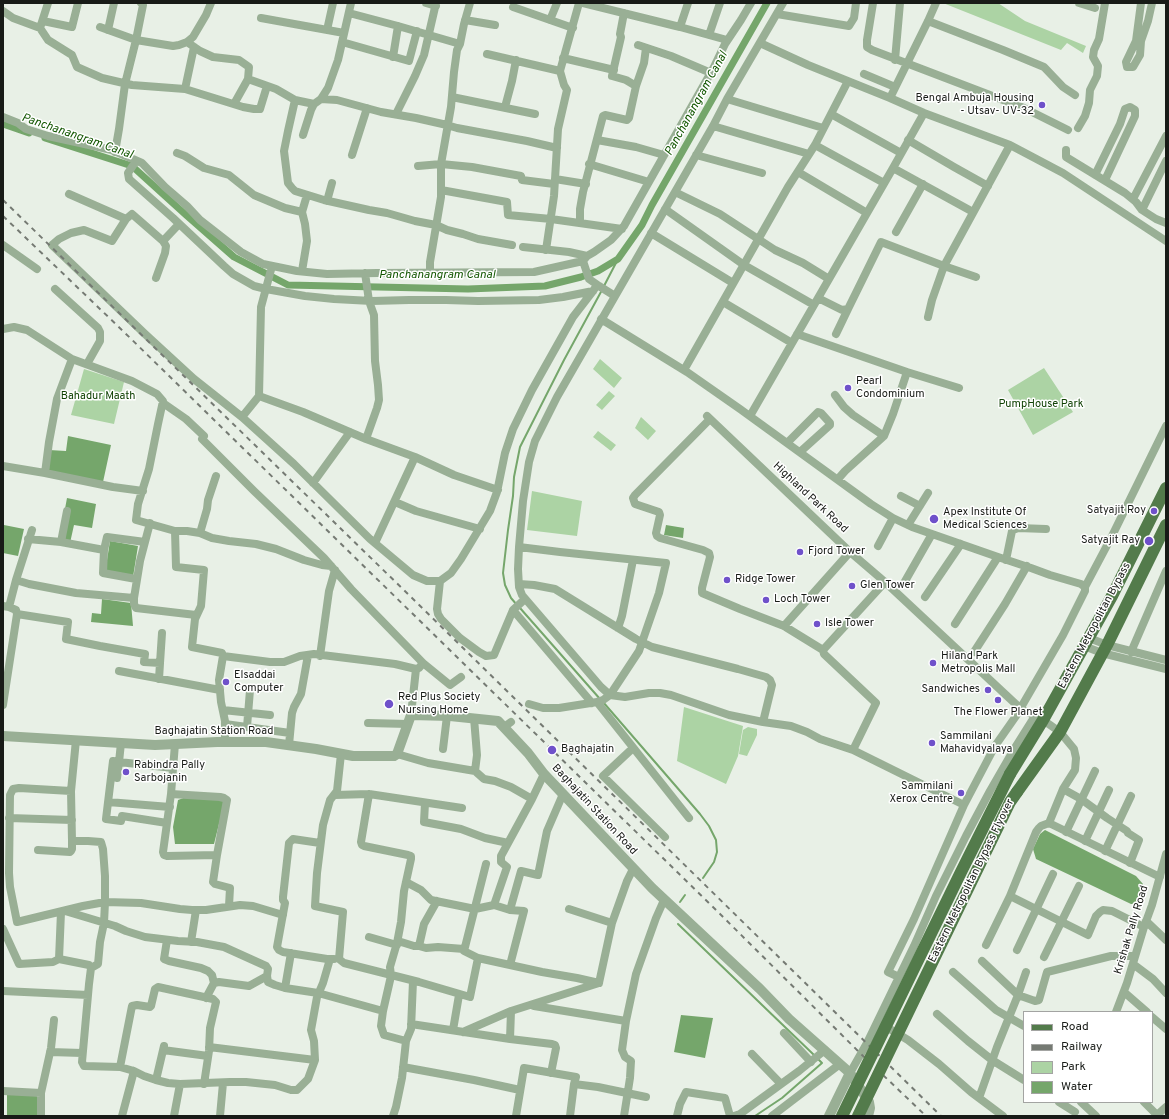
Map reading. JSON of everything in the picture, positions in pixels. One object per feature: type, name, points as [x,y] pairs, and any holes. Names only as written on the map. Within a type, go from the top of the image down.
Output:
[{"type":"main road","name":"Eastern Metropolitan Bypass","points":[[1039,718],[1087,642],[1112,596],[1166,488]]},
{"type":"main road","name":"Eastern Metropolitan Bypass Flyover","points":[[858,1116],[1010,802],[1060,732],[1104,649],[1166,525]]},
{"type":"main road","name":"Eastern Metropolitan Bypass Flyover","points":[[842,1116],[961,872],[1039,718]]},
{"type":"street","points":[[48,3],[42,24],[48,40],[72,55],[77,68],[102,78],[125,84],[185,89],[254,109],[260,109],[267,86]]},
{"type":"street","points":[[3,11],[14,18],[42,24],[72,27],[78,3]]},
{"type":"street","points":[[108,30],[114,3]]},
{"type":"street","points":[[115,152],[125,84],[143,5],[141,3]]},
{"type":"street","points":[[185,89],[193,37],[211,3]]},
{"type":"street","points":[[327,30],[332,3]]},
{"type":"street","points":[[303,135],[311,110],[328,88],[338,60],[351,3]]},
{"type":"street","points":[[396,114],[424,55],[436,5],[426,3]]},
{"type":"street","points":[[430,274],[430,262],[439,211],[441,164],[458,50],[470,3]]},
{"type":"street","points":[[550,20],[557,3]]},
{"type":"street","points":[[546,250],[554,196],[559,123],[567,90],[560,71],[579,3]]},
{"type":"street","points":[[584,3],[727,40]]},
{"type":"street","points":[[680,27],[688,3]]},
{"type":"street","points":[[709,35],[720,3]]},
{"type":"street","points":[[3,116],[18,123],[26,129],[48,136],[115,152],[134,163],[142,163],[200,220],[241,252],[272,269],[326,274],[534,272],[585,261],[594,252],[611,240],[622,228],[650,182],[711,73],[727,40],[751,3]]},
{"type":"street","points":[[600,700],[601,687],[523,601],[518,584],[518,569],[523,501],[528,462],[535,440],[556,397],[601,319],[612,294],[651,233],[783,3]]},
{"type":"street","points":[[777,14],[849,26],[854,18],[856,3]]},
{"type":"street","points":[[873,3],[867,47],[895,60],[1024,108],[1068,130]]},
{"type":"street","points":[[895,60],[900,3]]},
{"type":"street","points":[[890,98],[936,3]]},
{"type":"street","points":[[1079,3],[1095,8]]},
{"type":"street","points":[[1078,128],[1085,116],[1089,103],[1090,90],[1097,76],[1098,66],[1093,57],[1094,50],[1099,39],[1105,3]]},
{"type":"street","points":[[1141,3],[1136,41],[1126,62],[1127,67],[1134,67],[1140,55],[1141,41],[1152,3]]},
{"type":"street","points":[[513,7],[573,28]]},
{"type":"street","points":[[349,13],[429,34],[460,44]]},
{"type":"street","points":[[624,13],[620,34],[621,37],[612,76],[626,80],[636,86]]},
{"type":"street","points":[[261,18],[327,30],[393,57],[409,61],[417,31]]},
{"type":"street","points":[[465,20],[495,25]]},
{"type":"street","points":[[928,21],[1044,67],[1063,87],[1075,95]]},
{"type":"street","points":[[393,57],[398,26]]},
{"type":"street","points":[[100,27],[136,40],[173,46],[191,45],[213,57],[239,60],[249,67],[248,79],[234,104]]},
{"type":"street","points":[[760,43],[848,82],[924,113],[1010,145],[1063,173],[1166,241]]},
{"type":"street","points":[[580,223],[581,200],[586,184],[589,164],[604,116],[627,120],[629,118],[636,86],[644,63],[642,47],[671,56],[711,73]]},
{"type":"street","points":[[487,54],[560,71]]},
{"type":"street","points":[[563,58],[614,70]]},
{"type":"street","points":[[505,108],[516,60]]},
{"type":"street","points":[[864,74],[895,87]]},
{"type":"street","points":[[248,79],[276,89],[295,100],[317,102],[337,100],[457,128],[557,148]]},
{"type":"street","points":[[684,370],[744,264],[815,145],[848,82]]},
{"type":"street","points":[[452,97],[535,114]]},
{"type":"street","points":[[728,99],[823,128]]},
{"type":"street","points":[[295,100],[284,151],[288,183],[295,191],[327,201],[436,225],[478,239],[512,245]]},
{"type":"street","points":[[1095,175],[1120,124],[1125,109],[1130,107],[1135,110],[1135,116],[1105,180]]},
{"type":"street","points":[[352,155],[367,108]]},
{"type":"street","points":[[750,416],[924,113]]},
{"type":"street","points":[[831,114],[901,153]]},
{"type":"street","points":[[713,126],[809,154]]},
{"type":"street","points":[[1133,199],[1166,136]]},
{"type":"street","points":[[597,140],[636,147],[664,156]]},
{"type":"street","points":[[908,140],[988,186]]},
{"type":"street","points":[[815,145],[884,183]]},
{"type":"street","points":[[928,317],[932,300],[944,266],[1010,145]]},
{"type":"street","points":[[1066,150],[1066,157],[1126,193],[1142,210],[1166,223]]},
{"type":"street","points":[[177,153],[185,156],[204,168],[229,175],[254,195],[285,208],[302,212]]},
{"type":"street","points":[[696,155],[762,173]]},
{"type":"street","points":[[1142,210],[1166,161]]},
{"type":"street","points":[[134,163],[128,173],[129,179],[233,274],[254,286],[267,286],[334,299],[369,301],[539,300],[563,297],[596,288]]},
{"type":"street","points":[[418,166],[441,164],[521,176],[522,180],[586,184]]},
{"type":"street","points":[[589,164],[650,182]]},
{"type":"street","points":[[893,168],[973,212]]},
{"type":"street","points":[[798,172],[867,213]]},
{"type":"street","points":[[327,201],[332,183]]},
{"type":"street","points":[[896,232],[923,184]]},
{"type":"street","points":[[441,190],[507,202],[508,215],[622,228]]},
{"type":"street","points":[[675,192],[720,214],[775,250],[803,263],[829,279]]},
{"type":"street","points":[[69,194],[126,219]]},
{"type":"street","points":[[302,271],[307,241],[302,212],[307,194]]},
{"type":"street","points":[[665,209],[744,264],[816,301],[842,310],[848,309]]},
{"type":"street","points":[[156,278],[166,246],[163,241],[132,214],[126,219],[112,241],[84,230],[71,233],[59,239],[52,245],[188,374],[242,417],[375,543],[413,575],[427,581],[440,584]]},
{"type":"street","points":[[163,241],[179,224]]},
{"type":"street","points":[[651,233],[733,284]]},
{"type":"street","points":[[836,334],[881,242],[976,277]]},
{"type":"street","points":[[3,245],[37,269]]},
{"type":"street","points":[[523,247],[569,252],[585,261],[589,279],[596,288],[612,294]]},
{"type":"street","points":[[242,417],[259,396],[261,307],[272,269]]},
{"type":"street","points":[[365,273],[369,301],[374,315],[375,361],[378,385],[377,408],[366,439]]},
{"type":"street","points":[[523,601],[513,610],[494,655],[486,656],[460,638],[441,619],[437,609],[440,584],[451,573],[461,559],[490,511],[498,490],[505,453],[513,429],[532,390],[573,317],[596,288]]},
{"type":"street","points":[[55,289],[98,328],[100,332],[100,341],[87,364]]},
{"type":"street","points":[[723,302],[792,343]]},
{"type":"street","points":[[601,319],[684,370],[871,504],[893,518],[932,534],[1085,587]]},
{"type":"street","points":[[3,329],[14,327],[27,330],[72,359],[132,381],[157,394],[163,403],[186,419],[204,436],[202,439],[333,568],[423,663],[450,685],[461,677]]},
{"type":"street","points":[[797,334],[907,372],[960,388]]},
{"type":"street","points":[[45,473],[57,399],[72,359]]},
{"type":"street","points":[[838,479],[884,436],[907,372]]},
{"type":"street","points":[[835,395],[853,415],[884,436]]},
{"type":"street","points":[[259,396],[415,457],[454,475],[498,490]]},
{"type":"street","points":[[163,403],[149,469],[138,504],[136,520],[176,531],[200,533],[212,538],[256,544],[276,549],[322,566],[333,568]]},
{"type":"street","points":[[787,443],[818,412],[821,413],[830,425],[800,452]]},
{"type":"street","name":"Highland Park Road","points":[[784,626],[702,593],[710,557],[709,553],[704,550],[660,538],[656,533],[660,516],[659,512],[635,504],[633,498],[708,418],[850,552],[885,582],[1021,709],[1039,718],[1060,732],[1074,749],[1076,758],[1074,770],[1063,789],[1049,823]]},
{"type":"street","points":[[899,978],[888,972],[914,919],[964,805],[995,746],[1021,709],[1063,635],[1085,591],[1085,587],[1166,426]]},
{"type":"street","points":[[313,483],[350,432]]},
{"type":"street","points":[[375,543],[415,457]]},
{"type":"street","points":[[3,466],[112,487],[143,491]]},
{"type":"street","points":[[200,533],[208,500],[216,476]]},
{"type":"street","points":[[908,525],[928,493]]},
{"type":"street","points":[[901,496],[920,506]]},
{"type":"street","points":[[395,502],[416,511],[480,529]]},
{"type":"street","points":[[61,542],[67,511]]},
{"type":"street","points":[[878,546],[893,518]]},
{"type":"street","points":[[150,523],[136,579],[134,604],[136,608],[196,615]]},
{"type":"street","points":[[1006,560],[1013,530],[1018,528],[1046,529]]},
{"type":"street","points":[[3,703],[17,614],[16,610],[6,606],[32,530]]},
{"type":"street","points":[[176,531],[176,567],[204,570],[201,606],[200,611],[196,615],[192,647],[216,651],[222,653],[223,656],[270,662],[284,662],[300,656],[314,654],[320,656],[395,664],[416,669],[423,663]]},
{"type":"street","points":[[904,583],[932,534]]},
{"type":"street","points":[[136,579],[103,573],[104,550],[107,537],[145,542]]},
{"type":"street","points":[[28,539],[61,542],[104,550]]},
{"type":"street","points":[[925,597],[961,544]]},
{"type":"street","points":[[519,547],[666,563],[659,593],[642,642],[634,658],[600,700]]},
{"type":"street","points":[[850,552],[784,626],[823,650],[824,654],[876,703],[853,750]]},
{"type":"street","points":[[955,624],[998,557]]},
{"type":"street","points":[[618,628],[622,616],[633,560]]},
{"type":"street","points":[[974,652],[1005,604],[1026,566]]},
{"type":"street","points":[[320,656],[333,568]]},
{"type":"street","points":[[1131,652],[1166,571]]},
{"type":"street","points":[[16,580],[76,593],[134,598]]},
{"type":"street","points":[[823,650],[885,582]]},
{"type":"street","points":[[518,584],[555,589],[582,607],[652,647],[738,669],[770,680],[772,685],[763,722]]},
{"type":"street","points":[[513,610],[600,700],[633,748],[689,818]]},
{"type":"street","points":[[17,614],[68,622],[66,639],[145,654],[144,662],[160,663]]},
{"type":"street","points":[[158,678],[162,634]]},
{"type":"street","points":[[1087,642],[1166,669]]},
{"type":"street","points":[[1104,649],[1131,652],[1166,660]]},
{"type":"street","points":[[288,745],[294,707],[301,694],[304,683],[308,655]]},
{"type":"street","points":[[223,656],[219,680],[225,724],[225,742]]},
{"type":"street","points":[[416,669],[409,720],[397,754],[428,763],[475,771],[484,779],[495,780],[532,799]]},
{"type":"street","points":[[119,671],[220,690]]},
{"type":"street","points":[[247,727],[250,690]]},
{"type":"street","points":[[529,704],[543,708],[559,708],[649,693],[671,695],[729,715],[790,726],[807,732],[820,739],[853,750],[964,805]]},
{"type":"street","points":[[223,710],[270,715]]},
{"type":"street","points":[[443,749],[447,716]]},
{"type":"street","name":"Baghajatin Station Road","points":[[409,720],[447,716],[498,721],[508,725],[544,774],[664,900],[789,1018],[817,1057],[840,1064],[850,1073],[869,1102],[870,1108],[868,1116]]},
{"type":"street","points":[[474,718],[477,755],[475,771]]},
{"type":"street","points":[[829,1116],[878,1021],[936,896],[990,790],[1013,751],[1039,718]]},
{"type":"street","points":[[368,722],[409,720]]},
{"type":"street","points":[[225,724],[290,732]]},
{"type":"street","name":"Baghajatin Station Road","points":[[3,736],[155,745],[266,742],[353,756],[394,756],[397,754]]},
{"type":"street","points":[[38,850],[70,852],[72,849],[71,791],[76,740]]},
{"type":"street","points":[[117,778],[121,743]]},
{"type":"street","points":[[175,744],[172,794],[163,852],[164,855],[217,855]]},
{"type":"street","points":[[633,748],[603,776],[665,837]]},
{"type":"street","points":[[283,915],[253,906],[240,905],[206,910],[180,910],[141,903],[105,902],[17,922],[3,927],[19,964],[53,962],[59,959],[89,964],[91,968],[82,1052],[82,1062],[84,1066],[120,1067],[168,1083],[204,1084],[246,1082],[275,1085],[290,1090],[297,1090],[308,1079],[315,1060],[314,1041],[311,1030],[317,997],[334,959],[343,912],[314,906],[323,825],[330,800],[337,791],[341,754]]},
{"type":"street","points":[[167,823],[122,816],[121,820],[106,819],[113,761],[173,768]]},
{"type":"street","points":[[1066,832],[1095,771]]},
{"type":"street","points":[[544,774],[501,856],[501,862],[507,867],[538,874],[547,831],[563,794]]},
{"type":"street","points":[[17,922],[9,880],[6,834],[10,818],[10,795],[13,789],[19,788],[71,791]]},
{"type":"street","points":[[1063,789],[1081,799],[1098,812],[1127,830],[1128,833],[1139,840],[1130,863]]},
{"type":"street","points":[[1085,841],[1109,790]]},
{"type":"street","points":[[172,794],[220,797],[227,800],[213,882],[230,888],[229,906]]},
{"type":"street","points":[[335,795],[369,794],[462,808]]},
{"type":"street","points":[[369,794],[361,842],[362,845],[411,856],[412,859],[406,882],[397,943],[390,967],[392,976],[382,1011],[381,1026],[384,1035],[406,1041]]},
{"type":"street","points":[[1105,851],[1131,796]]},
{"type":"street","points":[[108,802],[170,807]]},
{"type":"street","points":[[426,803],[424,822],[461,829],[485,838],[508,843]]},
{"type":"street","points":[[10,818],[72,820]]},
{"type":"street","points":[[986,945],[1010,896],[1039,828],[1044,824],[1049,823],[1160,877]]},
{"type":"street","points":[[320,843],[293,839],[290,841],[282,897],[285,903],[277,947],[279,950],[283,952],[334,959],[470,998],[478,958]]},
{"type":"street","points":[[72,842],[101,842],[103,845],[105,902],[104,923],[100,942],[98,964],[91,968]]},
{"type":"street","name":"Krishak Pally Road","points":[[1116,1011],[1124,992],[1166,854]]},
{"type":"street","points":[[464,950],[486,864]]},
{"type":"street","points":[[494,905],[507,867]]},
{"type":"street","points":[[599,983],[612,923],[627,881],[633,869]]},
{"type":"street","points":[[510,910],[520,871]]},
{"type":"street","points":[[1017,950],[1053,874]]},
{"type":"street","points":[[406,882],[421,890],[431,900],[475,910],[494,905],[510,910],[524,911],[510,965]]},
{"type":"street","points":[[1044,957],[1079,886]]},
{"type":"street","points":[[1010,896],[1088,935],[1096,916],[1100,912],[1107,910],[1145,924],[1166,940]]},
{"type":"street","points":[[624,1116],[631,1061],[625,1057],[622,1050],[626,1021],[636,974],[664,900]]},
{"type":"street","points":[[419,946],[424,924],[437,901]]},
{"type":"street","points":[[569,909],[612,923]]},
{"type":"street","points":[[191,942],[196,910]]},
{"type":"street","points":[[63,911],[115,926],[145,937],[211,944],[224,947],[266,966],[268,969],[268,982],[275,985],[318,993],[382,1011]]},
{"type":"street","points":[[59,959],[63,911]]},
{"type":"street","points":[[369,937],[426,948],[438,947],[464,950],[478,958],[599,983]]},
{"type":"street","points":[[167,940],[164,959],[202,968],[212,975],[214,983],[206,998]]},
{"type":"street","points":[[285,988],[291,953]]},
{"type":"street","points":[[982,961],[1018,995],[1035,1001],[1039,1000],[1047,972],[1111,956],[1134,960],[1166,993]]},
{"type":"street","points":[[953,972],[996,1010],[1023,1025]]},
{"type":"street","points":[[979,1098],[1026,972]]},
{"type":"street","points":[[214,983],[220,982],[249,986],[267,976]]},
{"type":"street","points":[[393,1116],[400,1088],[406,1041],[411,1029],[413,981]]},
{"type":"street","points":[[463,1032],[511,1011],[599,983]]},
{"type":"street","points":[[120,1067],[132,1006],[137,1005],[150,1007],[155,988],[158,987],[213,999],[216,1002],[210,1028],[204,1084]]},
{"type":"street","points":[[3,992],[88,995]]},
{"type":"street","points":[[1124,992],[1146,1011]]},
{"type":"street","points":[[453,1030],[459,995]]},
{"type":"street","points":[[531,1005],[626,1021]]},
{"type":"street","points":[[510,1039],[511,1011]]},
{"type":"street","points":[[937,1014],[992,1060],[1023,1079]]},
{"type":"street","points":[[1159,1023],[1166,1017]]},
{"type":"street","points":[[1153,1018],[1166,1029]]},
{"type":"street","points":[[41,1116],[41,1092],[50,1052],[54,1020]]},
{"type":"street","points":[[878,1021],[908,1040],[940,1064],[979,1098],[1003,1116]]},
{"type":"street","points":[[411,1024],[555,1045],[556,1048],[551,1073]]},
{"type":"street","points":[[734,1116],[740,1114],[817,1057],[784,1033]]},
{"type":"street","points":[[209,1047],[315,1060]]},
{"type":"street","points":[[156,1080],[164,1048],[208,1056]]},
{"type":"street","points":[[50,1052],[82,1052]]},
{"type":"street","points":[[752,1054],[781,1084]]},
{"type":"street","points":[[772,1116],[840,1064]]},
{"type":"street","points":[[403,1067],[520,1090]]},
{"type":"street","points":[[516,1116],[524,1068],[576,1077],[570,1116]]},
{"type":"street","points":[[122,1116],[134,1071]]},
{"type":"street","points":[[220,1116],[223,1083]]},
{"type":"street","points":[[174,1116],[180,1084]]},
{"type":"street","points":[[574,1084],[628,1092],[646,1097]]},
{"type":"street","points":[[3,1091],[41,1092]]},
{"type":"street","points":[[677,1116],[680,1104],[686,1092],[725,1098],[730,1116]]},
{"type":"street","points":[[1060,1103],[1074,1114],[1080,1103]]},
{"type":"street","points":[[1081,1103],[1096,1116]]},
{"type":"street","points":[[1145,1103],[1156,1115],[1166,1107]]},
{"type":"green space","points":[[943,3],[998,3],[1025,21],[1086,46],[1083,53],[1067,43],[1061,50]]},
{"type":"green space","points":[[600,359],[622,378],[614,388],[593,369]]},
{"type":"green space","name":"PumpHouse Park","points":[[1044,368],[1073,412],[1033,435],[1008,390]]},
{"type":"green space","name":"Bahadur Maath","points":[[84,369],[124,382],[114,424],[71,415]]},
{"type":"green space","points":[[609,391],[615,396],[602,410],[596,405]]},
{"type":"green space","points":[[641,417],[656,431],[648,440],[635,428]]},
{"type":"green space","points":[[598,431],[616,445],[611,451],[593,437]]},
{"type":"green space","points":[[532,491],[582,501],[577,536],[527,530]]},
{"type":"green space","points":[[684,707],[743,726],[738,756],[726,784],[677,761]]},
{"type":"green space","points":[[748,727],[757,729],[757,735],[747,756],[739,754],[743,730]]},
{"type":"water","points":[[68,436],[111,445],[103,482],[45,470],[49,450],[66,451]]},
{"type":"water","points":[[67,498],[96,504],[92,528],[74,525],[70,543],[59,541]]},
{"type":"water","points":[[4,525],[24,529],[18,556],[3,553]]},
{"type":"water","points":[[666,525],[684,528],[683,538],[664,535]]},
{"type":"water","points":[[110,541],[138,546],[133,577],[105,573]]},
{"type":"water","points":[[102,599],[131,603],[133,626],[91,622],[92,613],[101,614]]},
{"type":"water","points":[[189,796],[225,800],[214,844],[175,844],[173,827],[178,800]]},
{"type":"water","points":[[1045,830],[1136,876],[1143,884],[1143,896],[1139,904],[1131,904],[1036,859],[1033,849],[1040,834]]},
{"type":"water","points":[[681,1015],[713,1018],[705,1058],[674,1052]]},
{"type":"water","points":[[9,1092],[33,1093],[40,1099],[39,1116],[7,1116],[7,1095]]},
{"type":"waterway","name":"Panchanangram Canal","points":[[45,138],[132,166],[234,257],[288,285],[468,289],[545,286],[598,271],[618,259],[642,225],[767,3]]},
{"type":"waterway","name":"Panchanangram Canal","points":[[3,124],[29,133]]},
{"type":"waterway","points":[[604,286],[618,259]]},
{"type":"waterway","points":[[517,605],[511,598],[505,585],[503,573],[514,477],[520,447],[564,360],[602,290]]},
{"type":"waterway","points":[[520,608],[600,699]]},
{"type":"waterway","points":[[603,702],[709,826],[716,840],[717,852],[714,862],[703,878]]},
{"type":"waterway","points":[[680,902],[685,895]]},
{"type":"waterway","points":[[678,924],[814,1055]]},
{"type":"waterway","points":[[755,1116],[782,1098],[822,1063],[817,1058]]},
{"type":"railway","points":[[3,200],[941,1116]]},
{"type":"railway","points":[[3,216],[124,332],[926,1116]]},
{"type":"place","name":"Bengal Ambuja Housing - Utsav- UV-32","points":[[1042,105]]},
{"type":"place","name":"Pearl Condominium","points":[[848,388]]},
{"type":"place","name":"Satyajit Roy","points":[[1154,511]]},
{"type":"place","name":"Apex Institute Of Medical Sciences","points":[[934,519]]},
{"type":"place","name":"Satyajit Ray","points":[[1149,541]]},
{"type":"place","name":"Fjord Tower","points":[[800,552]]},
{"type":"place","name":"Ridge Tower","points":[[727,580]]},
{"type":"place","name":"Glen Tower","points":[[852,586]]},
{"type":"place","name":"Loch Tower","points":[[766,600]]},
{"type":"place","name":"Isle Tower","points":[[817,624]]},
{"type":"place","name":"Hiland Park Metropolis Mall","points":[[933,663]]},
{"type":"place","name":"Elsaddai Computer","points":[[226,682]]},
{"type":"place","name":"Sandwiches","points":[[988,690]]},
{"type":"place","name":"The Flower Planet","points":[[998,700]]},
{"type":"place","name":"Red Plus Society Nursing Home","points":[[389,704]]},
{"type":"place","name":"Sammilani Mahavidyalaya","points":[[932,743]]},
{"type":"place","name":"Baghajatin","points":[[552,750]]},
{"type":"place","name":"Rabindra Pally Sarbojanin","points":[[126,772]]},
{"type":"place","name":"Sammilani Xerox Centre","points":[[961,793]]}]
